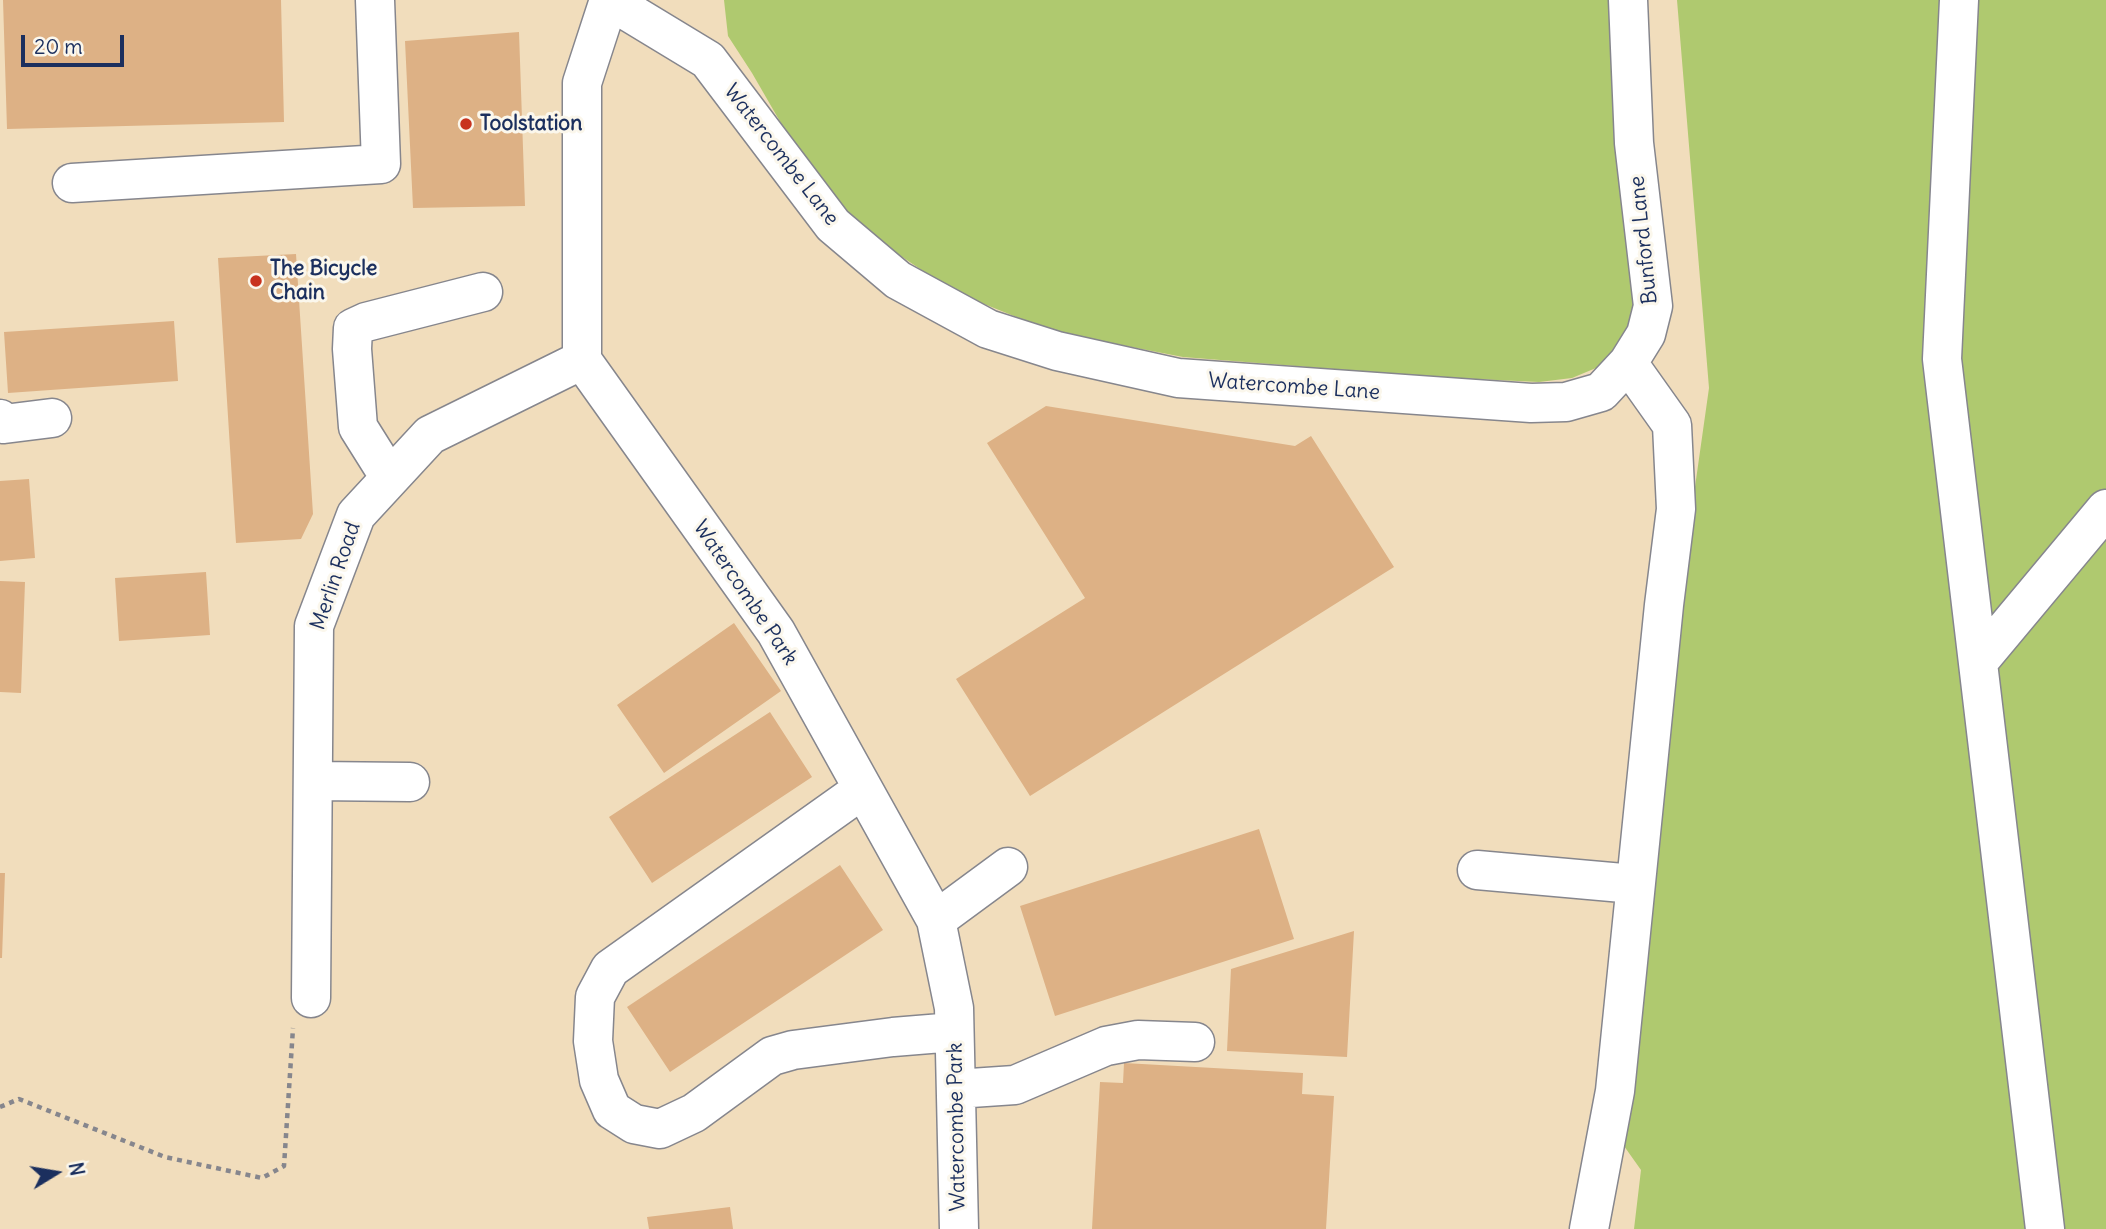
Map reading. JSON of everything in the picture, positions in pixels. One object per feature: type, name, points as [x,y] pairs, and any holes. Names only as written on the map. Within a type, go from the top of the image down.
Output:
[{"type":"street","points":[[72,183],[381,164],[375,0]]},
{"type":"street","points":[[582,360],[582,83],[609,0]]},
{"type":"street","name":"Watercombe Lane","points":[[609,0],[708,60],[833,225],[898,280],[988,329],[1057,351],[1178,378],[1531,403]]},
{"type":"street","name":"Bunford Lane","points":[[1531,403],[1566,402],[1601,392],[1628,363],[1646,334],[1653,306],[1634,143],[1628,0]]},
{"type":"street","points":[[1959,0],[1942,359],[2045,1229]]},
{"type":"street","points":[[390,478],[358,427],[353,328],[366,322],[483,292]]},
{"type":"street","name":"Merlin Road","points":[[311,998],[314,626],[356,515],[430,435],[582,360]]},
{"type":"street","name":"Watercombe Park","points":[[582,360],[776,632],[936,920],[954,1008],[959,1229]]},
{"type":"street","points":[[1589,1229],[1615,1091],[1634,884],[1676,509],[1672,425],[1628,363]]},
{"type":"street","points":[[0,419],[4,424],[52,418]]},
{"type":"street","points":[[1979,661],[2106,509]]},
{"type":"street","points":[[314,781],[410,782]]},
{"type":"street","points":[[863,789],[610,969],[595,997],[593,1041],[599,1080],[612,1110],[634,1124],[660,1129],[694,1113],[772,1056],[793,1050],[868,1040],[954,1032]]},
{"type":"street","points":[[936,920],[1008,867]]},
{"type":"street","points":[[1477,870],[1634,884]]},
{"type":"street","points":[[956,1089],[1015,1085],[1106,1046],[1138,1040],[1195,1042]]},
{"type":"path","points":[[0,1107],[19,1099],[165,1157],[262,1178],[284,1166],[293,1018],[311,998]]},
{"type":"green space","points":[[724,0],[1619,0],[1638,313],[1623,342],[1596,368],[1572,378],[1539,382],[1433,377],[1183,357],[1054,332],[954,292],[830,208],[728,36]]},
{"type":"green space","points":[[1677,0],[2106,0],[2106,1229],[1634,1229],[1641,1170],[1624,1146],[1693,501],[1709,388]]},
{"type":"building","points":[[3,0],[281,0],[284,122],[7,129]]},
{"type":"building","name":"Toolstation","points":[[519,32],[525,206],[413,208],[405,41]]},
{"type":"building","points":[[296,254],[313,514],[301,539],[236,543],[218,258]]},
{"type":"building","points":[[174,321],[178,381],[8,393],[4,332]]},
{"type":"building","points":[[1046,406],[1295,446],[1311,436],[1394,567],[1030,796],[956,679],[1085,598],[987,443]]},
{"type":"building","points":[[29,479],[35,558],[0,561],[0,481]]},
{"type":"building","points":[[206,572],[210,635],[119,641],[115,578]]},
{"type":"building","points":[[0,581],[25,582],[21,693],[0,692]]},
{"type":"building","points":[[734,623],[781,691],[664,773],[617,705]]},
{"type":"building","points":[[770,712],[812,777],[652,883],[609,817]]},
{"type":"building","points":[[1259,829],[1294,939],[1055,1016],[1020,906]]},
{"type":"building","points":[[840,865],[883,930],[670,1072],[627,1007]]},
{"type":"building","points":[[0,873],[5,873],[2,958],[0,958]]},
{"type":"building","points":[[1354,931],[1347,1057],[1227,1051],[1231,969]]},
{"type":"building","points":[[1124,1063],[1303,1073],[1302,1094],[1334,1096],[1326,1229],[1092,1229],[1100,1082],[1123,1083]]},
{"type":"building","points":[[730,1207],[733,1229],[649,1229],[647,1217]]},
{"type":"place","name":"Toolstation","points":[[466,124]]},
{"type":"place","name":"The Bicycle Chain","points":[[256,281]]}]
